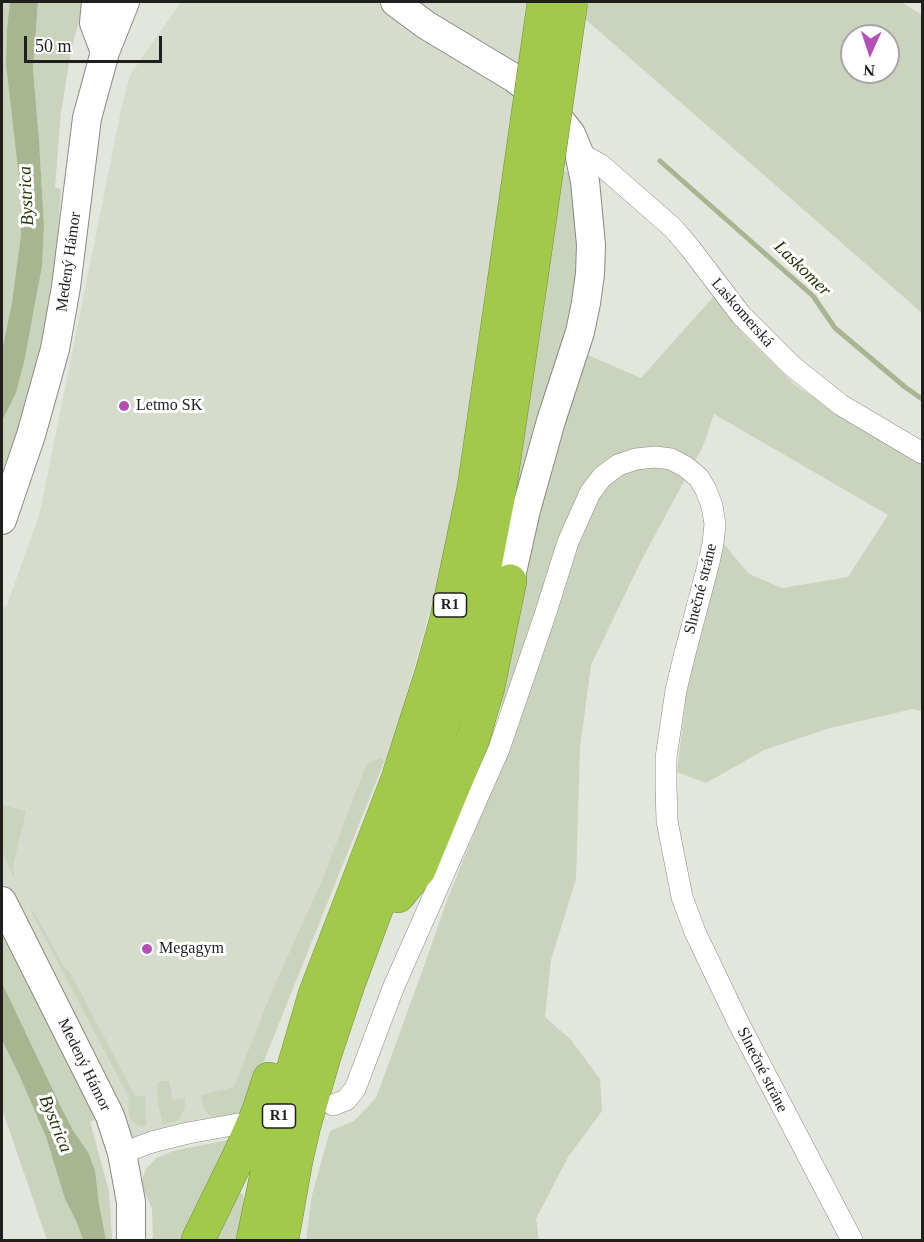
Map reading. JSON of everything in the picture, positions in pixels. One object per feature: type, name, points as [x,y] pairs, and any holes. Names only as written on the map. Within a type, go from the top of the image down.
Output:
[{"type":"highway","name":"R1","points":[[282,1240],[304,1126],[325,1054],[348,985],[433,756],[471,632],[482,581],[499,493],[544,2]]},
{"type":"highway","name":"R1","points":[[253,1240],[278,1120],[315,994],[398,778],[446,621],[517,284],[570,2]]},
{"type":"highway","points":[[398,896],[419,870],[473,739],[488,687],[510,581]]},
{"type":"highway","points":[[296,1240],[318,1128],[352,1017],[398,896],[433,756]]},
{"type":"highway","points":[[198,1240],[259,1110],[276,1058],[315,994]]},
{"type":"street","points":[[96,2],[94,23],[105,52]]},
{"type":"street","name":"Medený Hámor","points":[[2,520],[31,435],[55,350],[66,287],[87,118],[105,52],[125,2]]},
{"type":"street","points":[[395,2],[426,25],[514,78],[540,98],[571,134],[579,153],[585,181],[591,245],[591,274],[586,303],[526,510],[510,581]]},
{"type":"street","name":"Laskomerská","points":[[579,153],[601,165],[673,228],[741,315],[792,366],[842,405],[922,453]]},
{"type":"street","name":"Slnečné stráne","points":[[333,1105],[346,1100],[358,1083],[394,986],[499,749],[568,542],[590,493],[602,477],[618,465],[636,459],[655,457],[671,459],[686,467],[699,478],[712,506],[715,524],[709,562],[676,690],[666,758],[667,821],[682,897],[695,932],[738,1023],[852,1240]]},
{"type":"street","name":"Medený Hámor","points":[[2,900],[110,1116],[122,1153],[131,1202],[131,1240]]},
{"type":"street","points":[[122,1153],[188,1133],[238,1124]]},
{"type":"shaded area","points":[[2,2],[10,2],[6,65],[21,195],[21,235],[12,302],[2,351]]},
{"type":"shaded area","points":[[38,2],[84,2],[71,51],[61,112],[55,187],[61,189],[56,256],[43,345],[19,432],[2,471],[2,421],[16,393],[42,267],[44,226],[33,69]]},
{"type":"shaded area","points":[[181,2],[529,2],[467,434],[440,573],[396,733],[243,1113],[115,1145],[2,917],[2,609],[7,605],[40,512],[130,75]]},
{"type":"shaded area","points":[[586,2],[901,2],[922,15],[922,313],[584,18]]},
{"type":"shaded area","points":[[562,171],[569,172],[579,229],[579,288],[510,532],[512,502]]},
{"type":"shaded area","points":[[714,296],[745,336],[795,385],[855,425],[922,462],[922,711],[913,709],[830,728],[764,750],[706,783],[677,772],[687,690],[723,543],[749,574],[782,588],[848,577],[888,515],[714,414],[703,446],[641,561],[591,665],[580,748],[576,879],[551,960],[545,1017],[571,1040],[600,1079],[602,1111],[568,1157],[536,1219],[539,1240],[306,1240],[312,1195],[330,1131],[354,1121],[376,1098],[446,903],[521,717],[556,611],[505,703],[498,708],[518,589],[583,353],[641,378]]},
{"type":"shaded area","points":[[380,758],[384,761],[243,1113],[217,1118],[209,1115],[204,1108],[201,1095],[234,1087],[272,991],[324,876],[366,765]]},
{"type":"shaded area","points":[[2,805],[26,811],[13,867],[15,879],[2,852]]},
{"type":"shaded area","points":[[30,909],[34,912],[65,968],[70,972],[135,1096],[145,1096],[146,1126],[140,1126],[130,1118],[129,1098]]},
{"type":"shaded area","points":[[2,930],[98,1118],[90,1122],[109,1191],[112,1240],[106,1240],[88,1152],[62,1109],[2,983]]},
{"type":"shaded area","points":[[2,1040],[46,1137],[65,1199],[83,1240],[47,1240],[2,1109]]},
{"type":"shaded area","points":[[161,1081],[169,1081],[173,1100],[185,1098],[185,1107],[178,1121],[163,1124],[158,1104],[157,1084]]},
{"type":"shaded area","points":[[228,1140],[211,1183],[180,1240],[151,1240],[153,1237],[152,1208],[144,1191],[142,1179],[146,1169],[156,1158],[173,1151]]},
{"type":"shaded area","points":[[242,1193],[244,1198],[243,1220],[239,1240],[216,1240],[238,1194]]},
{"type":"water","name":"Bystrica","points":[[10,2],[38,2],[33,69],[44,226],[42,267],[24,362],[16,393],[2,421],[2,351],[12,302],[21,235],[21,195],[6,65]]},
{"type":"water","name":"Bystrica","points":[[2,983],[62,1109],[88,1152],[95,1171],[106,1240],[83,1240],[65,1199],[46,1137],[2,1040]]},
{"type":"waterway","name":"Laskomer","points":[[660,161],[813,296],[835,328],[922,399]]},
{"type":"place","name":"Letmo SK","points":[[124,406]]},
{"type":"place","name":"Megagym","points":[[147,949]]}]
